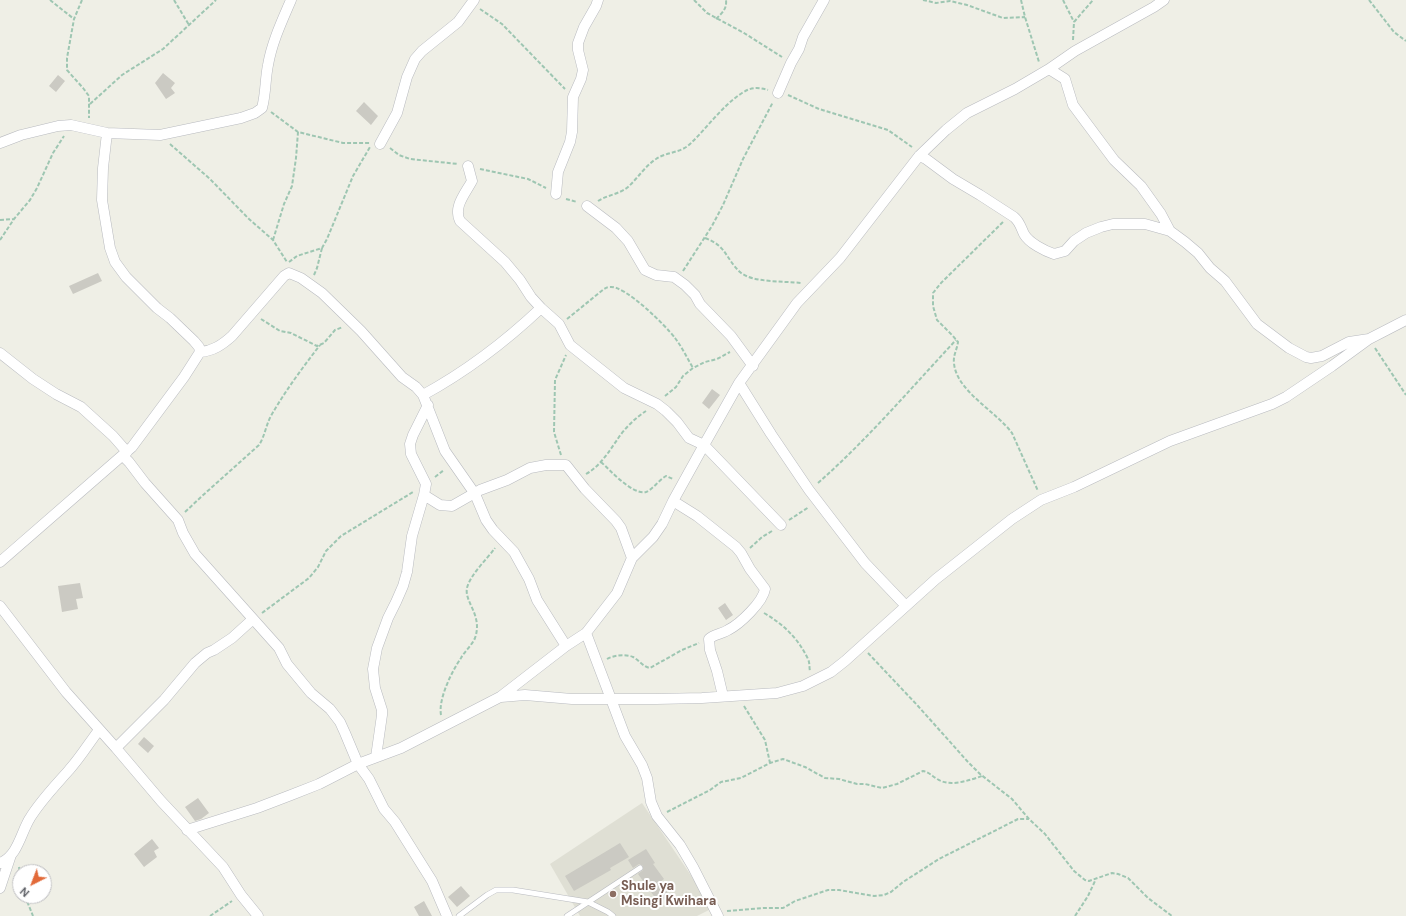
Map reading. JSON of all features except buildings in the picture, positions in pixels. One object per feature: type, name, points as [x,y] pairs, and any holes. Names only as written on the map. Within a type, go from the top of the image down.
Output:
[{"type":"street","points":[[0,143],[39,131],[71,125],[107,133],[160,135],[235,120],[255,113],[262,108],[266,94],[268,66],[272,49],[291,0]]},
{"type":"street","points":[[556,194],[558,172],[570,142],[572,132],[573,98],[581,79],[582,70],[578,43],[584,27],[598,0]]},
{"type":"street","points":[[778,93],[803,37],[824,0]]},
{"type":"street","points":[[187,830],[257,808],[291,795],[319,784],[358,764],[401,748],[500,697],[566,646],[586,633],[617,593],[632,558],[654,537],[662,524],[673,501],[739,383],[753,366],[797,303],[840,258],[920,155],[946,130],[967,113],[1005,94],[1075,51],[1164,0]]},
{"type":"street","points":[[376,143],[397,113],[407,77],[415,59],[422,51],[458,22],[474,1]]},
{"type":"street","points":[[1046,70],[1065,79],[1073,105],[1114,160],[1141,186],[1161,214],[1170,231]]},
{"type":"street","points":[[107,133],[103,168],[102,200],[110,248],[115,262],[126,277],[157,308],[194,341],[199,347],[200,352]]},
{"type":"street","points":[[920,155],[953,179],[980,194],[1018,220],[1024,234],[1028,239],[1054,254],[1065,251],[1074,241],[1086,233],[1113,224],[1145,224],[1170,231],[1198,253],[1210,268],[1225,281],[1257,324],[1289,348],[1306,357],[1311,358],[1322,356],[1349,342],[1369,339]]},
{"type":"street","points":[[468,166],[472,181],[458,208],[458,216],[460,221],[506,262],[531,297],[559,324],[570,345],[624,388],[657,404],[671,415],[689,438],[704,445],[781,525]]},
{"type":"street","points":[[587,206],[616,228],[628,241],[645,270],[656,275],[674,277],[695,295],[700,304],[740,347],[753,366]]},
{"type":"street","points":[[0,562],[125,454],[139,439],[184,377],[200,352],[214,349],[224,343],[253,314],[284,276],[294,274],[322,293],[352,322],[402,377],[416,387],[423,395],[445,450],[475,494],[486,520],[493,530],[514,552],[529,579],[537,600],[566,646]]},
{"type":"street","points":[[423,395],[450,380],[492,350],[520,328],[541,308]]},
{"type":"street","points":[[500,697],[525,695],[572,699],[611,700],[694,698],[777,693],[793,690],[803,686],[835,668],[862,647],[936,579],[1012,519],[1042,500],[1074,487],[1170,441],[1272,404],[1286,397],[1325,371],[1369,339],[1406,320]]},
{"type":"street","points":[[0,352],[50,390],[81,407],[113,436],[145,483],[178,520],[183,533],[195,554],[278,648],[287,664],[311,693],[330,709],[340,722],[358,764],[369,780],[384,809],[395,822],[432,881],[447,916]]},
{"type":"street","points":[[739,383],[809,490],[865,563],[906,606]]},
{"type":"street","points":[[376,757],[382,710],[375,688],[374,669],[376,655],[388,618],[403,586],[407,572],[412,536],[424,495],[426,484],[410,449],[413,435],[428,405]]},
{"type":"street","points":[[424,495],[440,505],[452,506],[530,468],[546,465],[568,467],[585,489],[621,528],[632,558]]},
{"type":"street","points":[[673,501],[697,516],[736,546],[750,570],[765,589],[758,603],[734,627],[712,636],[709,639],[710,650],[714,660],[722,696]]},
{"type":"street","points":[[0,606],[66,692],[116,748],[135,772],[223,868],[241,895],[258,916]]},
{"type":"street","points":[[116,748],[164,700],[195,663],[207,653],[232,638],[253,619]]},
{"type":"street","points":[[586,633],[625,736],[642,765],[651,802],[657,816],[680,845],[717,914]]},
{"type":"street","points":[[0,888],[11,855],[22,836],[29,819],[45,796],[70,769],[99,730]]},
{"type":"street","points":[[0,864],[11,855]]},
{"type":"lane","points":[[567,916],[640,868]]},
{"type":"lane","points":[[459,916],[496,890],[513,890],[588,902],[613,916]]},
{"type":"path","points":[[50,0],[74,19]]},
{"type":"path","points":[[82,0],[74,19],[72,37],[67,58],[67,70],[89,96],[90,129]]},
{"type":"path","points":[[174,0],[189,25]]},
{"type":"path","points":[[90,104],[122,75],[162,49],[216,0]]},
{"type":"path","points":[[694,0],[707,13],[716,19],[739,30],[791,63]]},
{"type":"path","points":[[716,19],[724,12],[727,5],[726,0]]},
{"type":"path","points":[[923,0],[936,3],[950,1],[974,7],[1004,18],[1024,18]]},
{"type":"path","points":[[1021,0],[1024,18],[1038,58],[1046,70]]},
{"type":"path","points":[[1063,0],[1074,22],[1073,34],[1075,51]]},
{"type":"path","points":[[1074,22],[1093,0]]},
{"type":"path","points":[[1369,0],[1394,32],[1406,41]]},
{"type":"path","points":[[474,1],[502,24],[573,98]]},
{"type":"path","points":[[262,108],[279,117],[298,132],[343,143],[376,143],[410,159],[445,162],[468,166],[528,180],[569,201],[587,206],[606,196],[627,188],[657,158],[687,146],[723,109],[741,94],[750,89],[760,88],[787,95],[841,116],[888,130],[920,155]]},
{"type":"path","points":[[678,279],[705,238],[723,205],[743,159],[778,93]]},
{"type":"path","points":[[0,240],[14,219],[34,194],[53,153],[71,125]]},
{"type":"path","points":[[273,240],[284,204],[292,186],[296,164],[298,132]]},
{"type":"path","points":[[160,135],[210,179],[238,208],[273,240],[288,264],[291,259],[297,256],[322,248]]},
{"type":"path","points":[[309,283],[318,268],[322,248],[353,176],[376,143]]},
{"type":"path","points":[[1010,215],[941,283],[933,293],[933,306],[937,320],[956,340],[958,346],[953,356],[956,375],[981,404],[1007,426],[1012,433],[1042,500]]},
{"type":"path","points":[[0,220],[14,219]]},
{"type":"path","points":[[705,238],[718,244],[741,273],[747,276],[757,280],[786,281],[814,285]]},
{"type":"path","points":[[559,324],[610,286],[620,290],[644,307],[660,321],[676,339],[693,368]]},
{"type":"path","points":[[253,314],[280,331],[291,334],[313,345],[320,345]]},
{"type":"path","points":[[178,520],[201,497],[259,445],[264,438],[265,429],[271,415],[296,376],[320,345],[335,330],[352,322]]},
{"type":"path","points":[[1369,339],[1406,395]]},
{"type":"path","points":[[809,490],[855,448],[956,340]]},
{"type":"path","points":[[570,345],[555,380],[554,432],[558,447],[568,467],[577,475],[586,474],[594,470],[602,462],[618,438],[632,423],[641,414],[657,404],[676,387],[683,376],[693,368],[740,347]]},
{"type":"path","points":[[602,462],[626,485],[640,492],[646,492],[666,476],[683,485]]},
{"type":"path","points":[[253,619],[309,578],[318,567],[326,551],[340,536],[426,484],[453,463]]},
{"type":"path","points":[[443,726],[440,708],[450,677],[474,639],[476,633],[477,619],[466,594],[467,587],[502,539]]},
{"type":"path","points":[[758,603],[760,609],[781,623],[794,636],[808,659],[810,672],[818,678]]},
{"type":"path","points":[[599,665],[614,656],[630,656],[650,668],[682,650],[709,639]]},
{"type":"path","points":[[862,647],[968,762],[982,776],[1012,799],[1044,834],[1074,871],[1089,882],[1103,875],[1112,873],[1128,878],[1148,898],[1172,916]]},
{"type":"path","points":[[740,695],[744,705],[765,740],[770,763]]},
{"type":"path","points":[[657,816],[710,790],[721,782],[741,778],[770,763],[783,759],[806,767],[825,778],[839,779],[857,784],[865,784],[882,788],[897,784],[923,771],[942,782],[950,783],[982,776]]},
{"type":"path","points":[[717,914],[764,908],[783,908],[795,901],[828,890],[839,890],[874,896],[884,895],[891,892],[903,882],[939,858],[1018,819],[1029,819]]},
{"type":"path","points":[[1075,916],[1088,896],[1095,880]]},
{"type":"path","points":[[210,916],[241,895]]},
{"type":"path","points":[[28,904],[32,916]]},
{"type":"shaded area","points":[[642,803],[713,908],[697,916],[580,916],[550,864]]},
{"type":"place","name":"Shule ya Msingi Kwihara","points":[[613,894]]}]
